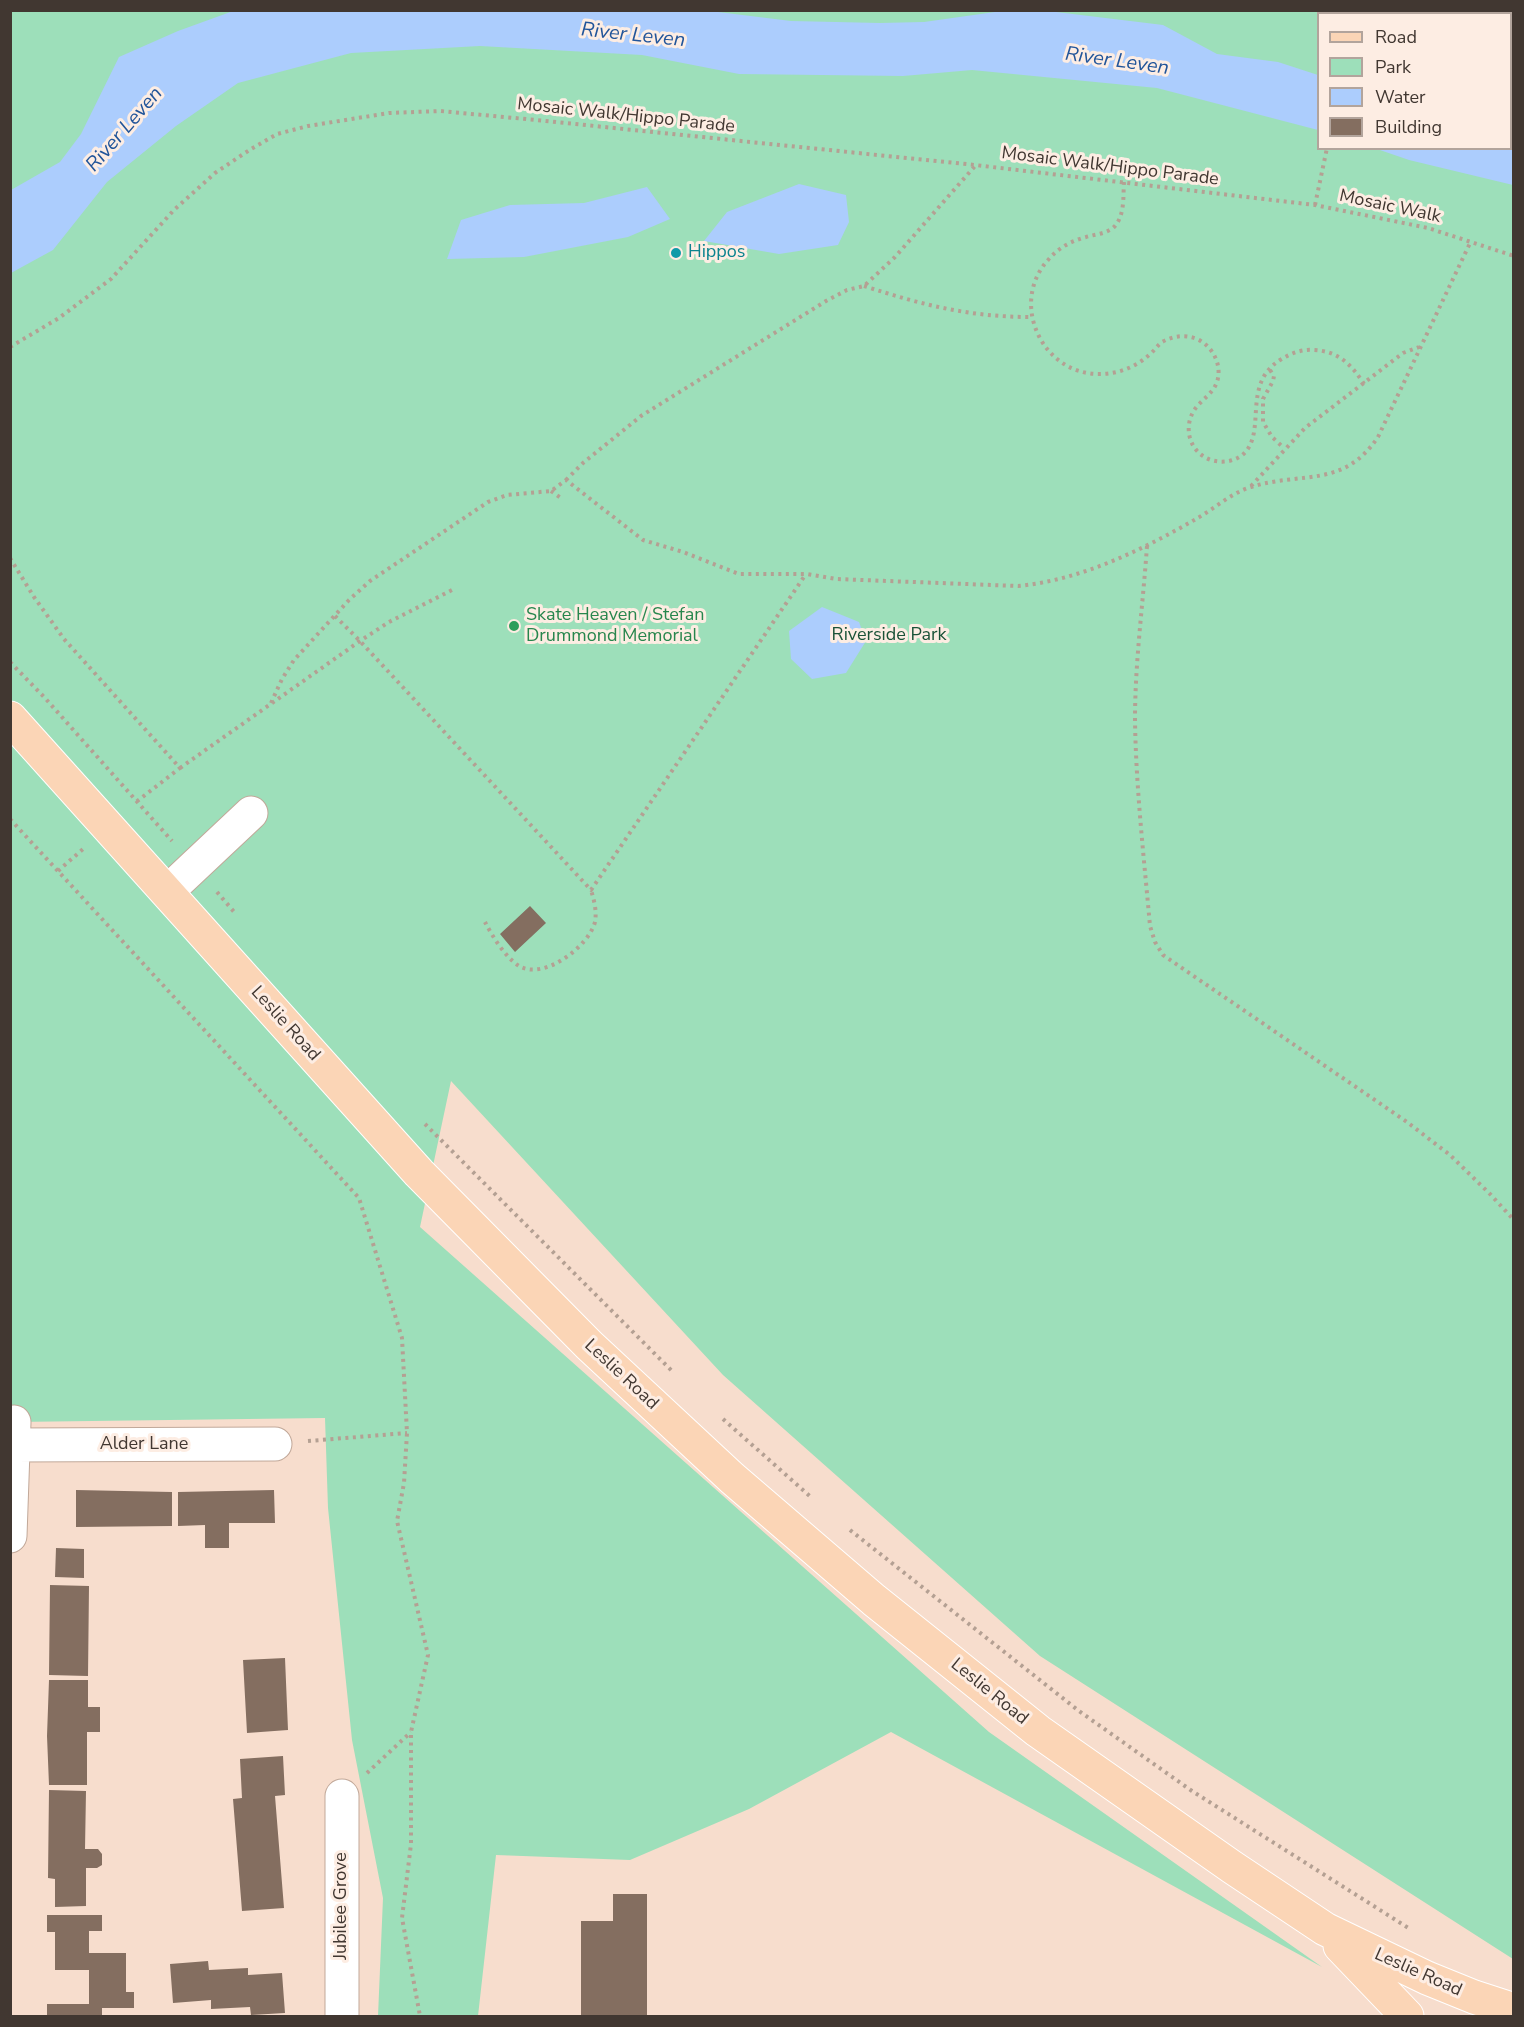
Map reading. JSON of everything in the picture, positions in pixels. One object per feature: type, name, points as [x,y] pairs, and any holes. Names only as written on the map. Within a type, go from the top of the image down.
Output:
[{"type":"main road","name":"Leslie Road","points":[[10,718],[419,1173],[589,1345],[732,1478],[874,1600],[1038,1731],[1222,1861],[1324,1929],[1427,1978],[1474,1998],[1514,2010]]},
{"type":"main road","name":"Leslie Road","points":[[1324,1929],[1407,2016]]},
{"type":"street","points":[[167,892],[251,813]]},
{"type":"street","name":"Alder Lane","points":[[10,1536],[13,1434],[274,1444]]},
{"type":"street","name":"Jubilee Grove","points":[[342,1796],[342,2016]]},
{"type":"path","name":"Mosaic Walk/Hippo Parade","points":[[10,347],[59,318],[111,279],[174,210],[215,173],[251,149],[277,134],[308,126],[389,113],[440,111],[975,165],[1315,205]]},
{"type":"path","name":"Mosaic Walk","points":[[1327,150],[1315,205],[1428,228],[1514,256]]},
{"type":"path","points":[[271,703],[294,660],[370,581],[488,502],[507,495],[551,492],[641,416],[826,301],[847,290],[864,286],[895,257],[975,165]]},
{"type":"path","points":[[1124,182],[1122,210],[1114,226],[1107,232],[1065,245],[1046,261],[1034,281],[1031,317],[1039,339],[1054,358],[1075,370],[1099,374],[1122,371],[1140,362],[1157,346],[1171,338],[1184,336],[1206,345],[1216,360],[1216,383],[1194,410],[1188,431],[1197,452],[1206,458],[1227,462],[1237,459],[1252,443],[1255,433],[1257,394],[1264,377],[1276,363],[1290,353],[1307,349],[1324,350],[1341,357],[1354,368],[1364,384]]},
{"type":"path","points":[[1250,487],[1340,471],[1368,452],[1378,437],[1470,241]]},
{"type":"path","points":[[864,286],[922,304],[958,312],[1031,317]]},
{"type":"path","points":[[566,480],[643,540],[683,552],[739,574],[807,574],[836,579],[1018,586],[1042,584],[1147,546],[1250,487],[1284,448],[1318,416],[1403,353],[1420,347]]},
{"type":"path","points":[[1270,370],[1274,376],[1263,399],[1263,422],[1284,448]]},
{"type":"path","points":[[551,492],[561,498]]},
{"type":"path","points":[[1147,546],[1135,719],[1150,926],[1155,942],[1163,955],[1415,1128],[1450,1155],[1514,1220]]},
{"type":"path","points":[[10,558],[33,597],[64,639],[180,768]]},
{"type":"path","points":[[591,890],[807,574]]},
{"type":"path","points":[[137,801],[360,641],[389,622],[454,589]]},
{"type":"path","points":[[334,616],[360,641],[591,890],[595,907],[596,920],[591,934],[562,960],[543,969],[529,970],[518,966],[493,938],[485,922]]},
{"type":"path","points":[[10,662],[45,698],[240,919]]},
{"type":"path","points":[[10,819],[359,1198],[402,1338],[407,1433],[404,1483],[397,1521],[428,1655],[411,1732],[411,1844],[402,1918],[420,2016]]},
{"type":"path","points":[[419,1118],[676,1376]]},
{"type":"path","points":[[719,1415],[814,1499]]},
{"type":"path","points":[[274,1444],[407,1433]]},
{"type":"path","points":[[849,1530],[1079,1711],[1192,1791],[1415,1932]]},
{"type":"path","points":[[342,1796],[411,1732]]},
{"type":"green space","name":"Riverside Park","points":[[11,11],[1513,11],[1513,1959],[1040,1656],[723,1375],[451,1081],[420,1227],[989,1732],[1322,1967],[891,1732],[749,1809],[630,1860],[496,1855],[478,2016],[378,2016],[383,1898],[352,1740],[328,1508],[325,1418],[14,1422],[11,1536]]},
{"type":"water","name":"River Leven","points":[[236,10],[710,11],[791,21],[880,23],[924,22],[1002,11],[1048,11],[1163,25],[1217,54],[1278,62],[1317,75],[1317,130],[1157,88],[972,70],[903,76],[739,74],[642,55],[480,46],[351,53],[238,83],[176,126],[107,182],[53,250],[11,273],[11,190],[60,162],[81,134],[119,57],[178,31]]},
{"type":"water","points":[[1513,140],[1513,185],[1409,160],[1380,150],[1512,150]]},
{"type":"water","points":[[799,184],[846,195],[849,222],[838,245],[779,254],[704,241],[727,212]]},
{"type":"water","points":[[647,187],[670,219],[628,237],[524,257],[447,259],[461,220],[510,205],[584,203]]},
{"type":"water","points":[[822,607],[859,622],[866,641],[846,673],[812,679],[791,659],[789,631]]},
{"type":"building","points":[[530,906],[546,923],[515,952],[500,934]]},
{"type":"building","points":[[76,1490],[172,1492],[172,1526],[76,1527]]},
{"type":"building","points":[[274,1490],[275,1523],[229,1523],[229,1548],[205,1548],[205,1525],[178,1526],[178,1492]]},
{"type":"building","points":[[56,1548],[84,1549],[84,1578],[55,1577]]},
{"type":"building","points":[[50,1585],[89,1586],[88,1676],[49,1675]]},
{"type":"building","points":[[285,1658],[288,1730],[247,1733],[243,1660]]},
{"type":"building","points":[[49,1680],[88,1680],[88,1707],[100,1707],[100,1732],[87,1732],[87,1785],[49,1785],[47,1736]]},
{"type":"building","points":[[283,1756],[285,1795],[275,1796],[284,1908],[242,1911],[233,1799],[242,1798],[240,1759]]},
{"type":"building","points":[[49,1790],[86,1791],[85,1849],[98,1849],[102,1854],[102,1865],[97,1868],[86,1868],[86,1906],[55,1907],[55,1879],[48,1878]]},
{"type":"building","points":[[613,1894],[647,1894],[647,2016],[581,2016],[581,1921],[613,1921]]},
{"type":"building","points":[[47,1915],[102,1915],[102,1931],[89,1931],[89,1953],[126,1953],[126,1992],[134,1992],[134,2008],[102,2008],[102,2016],[47,2016],[47,2004],[89,2004],[89,1970],[55,1970],[55,1932],[47,1932]]},
{"type":"building","points":[[208,1961],[209,1970],[248,1968],[248,1975],[282,1973],[285,2013],[251,2015],[250,2007],[211,2009],[211,2000],[173,2003],[170,1964]]},
{"type":"place","name":"Hippos","points":[[676,253]]},
{"type":"place","name":"Skate Heaven / Stefan Drummond Memorial","points":[[514,626]]}]
